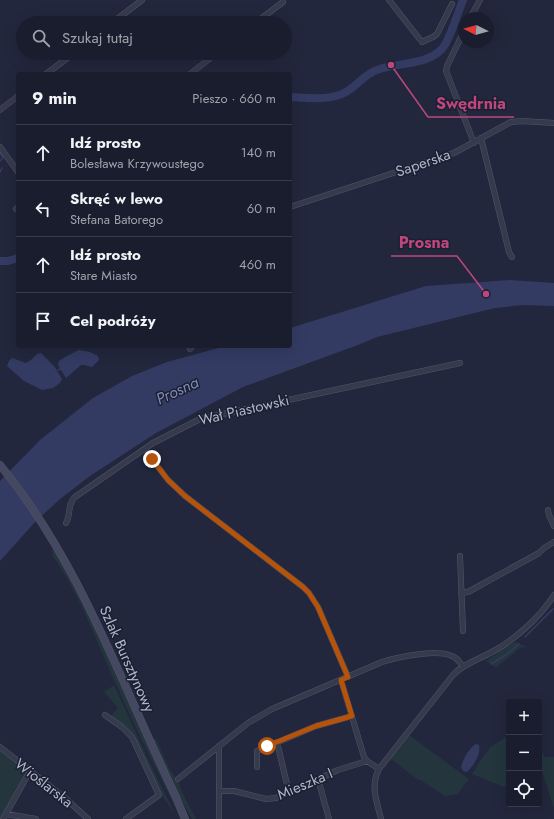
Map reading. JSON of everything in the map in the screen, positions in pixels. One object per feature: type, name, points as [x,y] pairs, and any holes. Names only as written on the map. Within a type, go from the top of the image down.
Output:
[{"type":"main road","name":"Szlak Bursztynowy","points":[[1,466],[50,534],[73,575],[92,613],[185,819]]},
{"type":"main road","name":"Szlak Bursztynowy","points":[[175,795],[190,819]]},
{"type":"street","points":[[121,16],[142,0]]},
{"type":"street","points":[[390,0],[422,42],[437,34],[452,4]]},
{"type":"street","points":[[473,12],[480,0]]},
{"type":"street","points":[[264,16],[283,2]]},
{"type":"street","points":[[458,43],[446,71],[474,142]]},
{"type":"street","points":[[49,72],[65,60]]},
{"type":"street","points":[[193,72],[208,60]]},
{"type":"street","points":[[0,110],[16,98]]},
{"type":"street","name":"Saperska","points":[[292,206],[454,153],[506,124],[516,121],[554,123]]},
{"type":"street","points":[[481,138],[498,211],[509,252],[512,257]]},
{"type":"street","points":[[0,147],[16,169]]},
{"type":"street","name":"Wał Piastowski","points":[[66,523],[69,516],[71,502],[75,497],[153,443],[200,419],[460,363]]},
{"type":"street","points":[[148,454],[168,480],[185,496],[309,593],[318,607],[348,677]]},
{"type":"street","points":[[548,510],[554,526]]},
{"type":"street","points":[[461,593],[468,592],[534,556],[554,542]]},
{"type":"street","points":[[460,556],[463,631]]},
{"type":"street","points":[[381,819],[374,790],[375,776],[378,769],[452,675],[463,666],[500,648],[529,625],[548,605],[554,595]]},
{"type":"street","points":[[178,779],[248,723],[272,709],[394,658],[410,655],[443,654],[454,656],[463,666]]},
{"type":"street","points":[[341,680],[364,757],[378,769]]},
{"type":"street","points":[[105,715],[122,727],[132,737],[159,795],[126,819]]},
{"type":"street","points":[[257,767],[257,751],[316,726],[352,716]]},
{"type":"street","points":[[277,742],[289,793]]},
{"type":"street","points":[[219,746],[219,819]]},
{"type":"street","name":"Wioślarska","points":[[0,747],[65,798],[88,819]]},
{"type":"street","name":"Mieszka I","points":[[219,791],[234,791],[266,799],[276,798],[342,769],[367,761]]},
{"type":"street","points":[[3,819],[30,771]]},
{"type":"street","points":[[318,779],[329,819]]},
{"type":"street","points":[[6,814],[36,819]]},
{"type":"shaded area","points":[[50,540],[87,608],[181,817],[136,729],[78,598],[52,555],[53,554],[51,551],[54,549],[48,541]]},
{"type":"shaded area","points":[[514,642],[526,647],[520,648],[496,668],[486,661]]},
{"type":"shaded area","points":[[114,685],[176,816],[162,795],[148,769],[136,740],[112,717],[113,713],[118,708],[104,692]]},
{"type":"shaded area","points":[[409,735],[469,779],[458,794],[445,796],[418,780],[391,759]]},
{"type":"shaded area","points":[[506,737],[506,785],[504,787],[472,774],[491,747]]},
{"type":"shaded area","points":[[156,739],[169,768],[180,785],[180,788],[196,819],[192,819],[175,788],[152,740]]},
{"type":"shaded area","points":[[0,749],[26,772],[1,819],[0,819]]},
{"type":"shaded area","points":[[542,752],[545,757],[554,757],[554,809],[542,770]]},
{"type":"water","points":[[510,280],[554,283],[554,306],[523,305],[495,308],[377,337],[243,387],[156,433],[90,476],[60,499],[36,521],[0,561],[0,481],[40,440],[93,398],[132,376],[167,362],[219,348],[292,348],[292,327],[426,286]]},
{"type":"water","points":[[79,350],[90,352],[98,356],[99,360],[92,367],[81,365],[66,378],[58,365],[59,361]]},
{"type":"water","points":[[41,353],[54,366],[62,379],[60,383],[53,388],[42,390],[24,381],[7,366],[12,358],[26,363],[37,354]]},
{"type":"water","points":[[476,744],[479,745],[479,752],[476,760],[467,772],[463,771],[461,767],[465,757],[471,748]]},
{"type":"waterway","points":[[292,97],[333,97],[349,90],[372,72],[427,59],[441,50],[444,46],[463,0]]},
{"type":"waterway","points":[[0,153],[3,158],[0,161]]},
{"type":"waterway","points":[[0,172],[2,168]]},
{"type":"waterway","points":[[0,261],[16,259]]},
{"type":"waterway","points":[[525,637],[553,609]]},
{"type":"waterway","points":[[491,664],[506,655],[519,644]]},
{"type":"place","name":"Swędrnia","points":[[391,65]]},
{"type":"place","name":"Prosna","points":[[486,294]]},
{"type":"route","points":[[152,459],[176,489],[309,593],[318,607],[348,677],[341,680],[352,716],[316,726],[267,746]]}]
